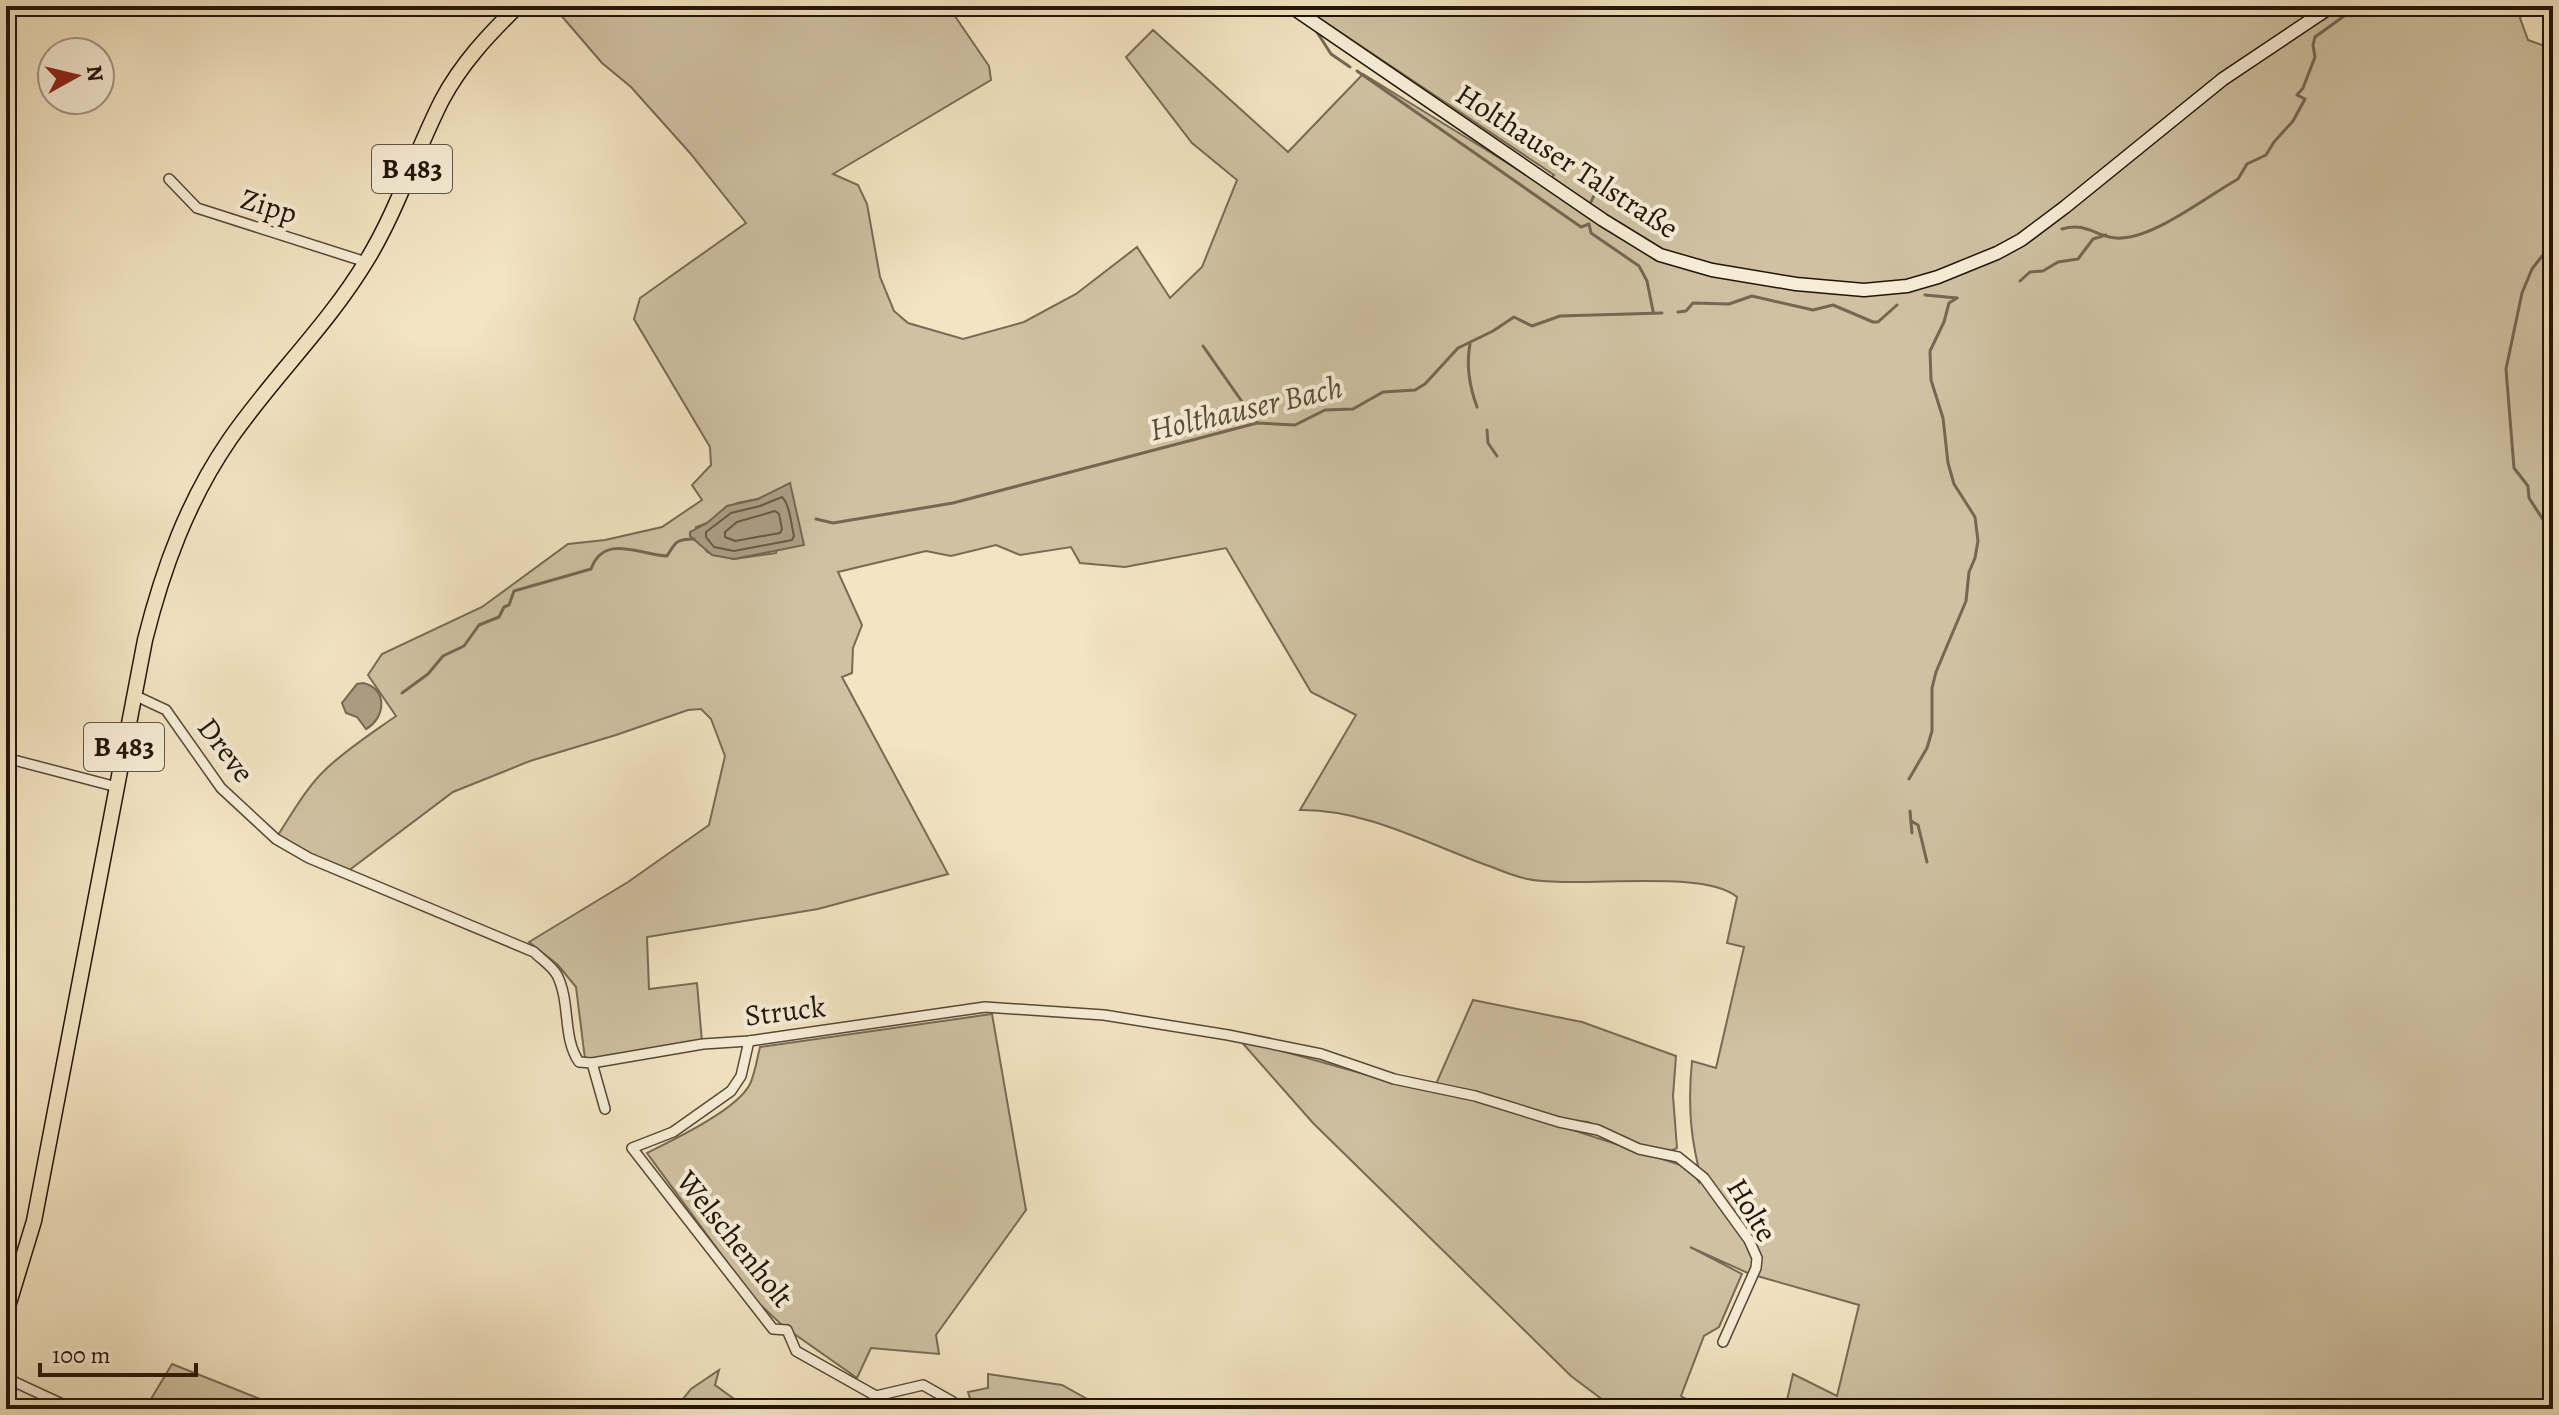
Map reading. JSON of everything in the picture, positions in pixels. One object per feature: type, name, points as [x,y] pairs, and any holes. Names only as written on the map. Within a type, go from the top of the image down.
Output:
[{"type":"main road","name":"B 483","points":[[6,1313],[34,1221],[134,695],[157,593],[170,554],[193,503],[230,440],[366,262],[394,212],[443,100],[481,44],[518,6]]},
{"type":"street","name":"Holthauser Talstraße","points":[[1290,6],[1603,220],[1660,255],[1712,270],[1796,284],[1864,290],[1907,286],[1938,277],[2021,240],[2223,79],[2332,6]]},
{"type":"street","name":"Zipp","points":[[169,179],[197,208],[366,262]]},
{"type":"street","name":"Dreve","points":[[134,695],[166,710],[221,788],[276,839],[309,858],[534,952],[556,972],[567,1002],[571,1051],[579,1062],[592,1063]]},
{"type":"street","points":[[6,758],[117,787]]},
{"type":"street","name":"Struck","points":[[592,1063],[703,1044],[749,1041],[985,1007],[1104,1015],[1321,1054],[1394,1079],[1475,1096],[1559,1122],[1598,1130],[1639,1149],[1678,1157]]},
{"type":"street","name":"Welschenholt","points":[[749,1041],[741,1076],[731,1091],[673,1132],[632,1148],[773,1329],[787,1330],[796,1351],[876,1396],[923,1385],[953,1402]]},
{"type":"street","points":[[592,1063],[605,1109]]},
{"type":"street","name":"Holte","points":[[1678,1157],[1704,1178],[1749,1240],[1757,1258],[1756,1268],[1723,1342]]},
{"type":"street","points":[[6,1378],[73,1409]]},
{"type":"shaded area","points":[[553,6],[948,6],[989,66],[991,80],[833,174],[858,185],[867,204],[880,277],[894,311],[908,323],[963,339],[1024,322],[1076,294],[1137,247],[1170,298],[1202,267],[1237,180],[1192,143],[1126,57],[1153,30],[1288,152],[1363,74],[1545,186],[1554,175],[1301,6],[2529,6],[2520,18],[2528,40],[2553,49],[2553,1409],[1785,1409],[1793,1374],[1837,1396],[1859,1305],[1750,1274],[1690,1247],[1742,1274],[1719,1327],[1704,1336],[1681,1396],[1703,1409],[1615,1409],[1571,1376],[1313,1123],[1239,1039],[1400,1084],[1486,1102],[1690,1168],[1699,1182],[1691,1117],[1692,1061],[1716,1068],[1744,947],[1727,943],[1737,897],[1720,888],[1697,883],[1527,879],[1372,821],[1324,811],[1300,810],[1356,715],[1311,692],[1226,548],[1125,567],[1080,563],[1071,547],[1020,555],[996,545],[951,556],[926,551],[838,572],[862,625],[853,648],[852,673],[842,677],[948,874],[818,909],[647,937],[649,989],[697,983],[702,1042],[619,1058],[585,1059],[576,987],[558,965],[529,942],[628,882],[709,825],[725,756],[711,719],[701,709],[688,710],[530,761],[453,792],[348,871],[296,847],[278,835],[319,776],[351,748],[396,716],[368,675],[382,654],[482,607],[568,544],[605,540],[662,527],[702,500],[692,485],[711,465],[710,447],[634,319],[640,298],[746,223],[690,153],[631,87],[602,63]],"holes":[[[790,484],[776,553],[734,559],[707,552],[696,527],[737,503],[758,499]]]},
{"type":"shaded area","points":[[1473,1000],[1582,1022],[1676,1056],[1673,1096],[1677,1148],[1671,1151],[1647,1149],[1588,1122],[1556,1119],[1530,1108],[1436,1084]]},
{"type":"shaded area","points":[[992,1014],[1026,1210],[936,1335],[939,1354],[871,1348],[857,1378],[783,1326],[754,1299],[647,1153],[719,1114],[743,1094],[752,1080],[760,1047]]},
{"type":"shaded area","points":[[172,1364],[285,1409],[145,1409]]},
{"type":"shaded area","points":[[719,1370],[715,1385],[748,1409],[675,1409],[691,1389]]},
{"type":"shaded area","points":[[988,1374],[1062,1385],[1105,1409],[973,1409],[968,1392],[988,1388]]},
{"type":"water","points":[[790,483],[804,545],[734,559],[712,555],[690,536],[690,532],[707,523],[727,506],[758,499]]},
{"type":"water","points":[[363,683],[377,691],[381,704],[377,718],[366,729],[357,717],[346,713],[342,703],[357,684]]},
{"type":"waterway","points":[[2291,6],[2298,11],[2304,6]]},
{"type":"waterway","name":"Holthauser Bach","points":[[2062,229],[2079,227],[2114,238],[2136,236],[2166,223],[2238,179],[2247,164],[2266,155],[2293,121],[2305,99],[2297,95],[2303,88],[2315,57],[2315,37],[2358,6]]},
{"type":"waterway","name":"Holthauser Bach","points":[[2518,6],[2536,10]]},
{"type":"waterway","points":[[1315,29],[1331,54],[1350,67]]},
{"type":"waterway","points":[[1357,71],[1581,227],[1589,224],[1591,233],[1639,266],[1647,281],[1653,311]]},
{"type":"waterway","points":[[1591,202],[1602,178]]},
{"type":"waterway","points":[[2020,281],[2030,272],[2043,271],[2058,262],[2078,259],[2093,239],[2106,235]]},
{"type":"waterway","points":[[2553,242],[2532,269],[2522,293],[2506,369],[2514,468],[2528,486],[2529,498],[2553,535]]},
{"type":"waterway","name":"Holthauser Bach","points":[[1925,295],[1957,298]]},
{"type":"waterway","name":"Holthauser Bach","points":[[1678,312],[1686,311],[1693,303],[1729,304],[1752,296],[1813,310],[1833,305],[1878,322],[1897,305]]},
{"type":"waterway","points":[[1909,779],[1927,748],[1932,731],[1932,688],[1966,601],[1969,572],[1978,541],[1975,517],[1954,484],[1948,463],[1943,418],[1931,380],[1930,351],[1949,303],[1957,298]]},
{"type":"waterway","name":"Holthauser Bach","points":[[816,519],[833,523],[953,503],[1257,423],[1295,425],[1325,410],[1353,409],[1383,392],[1415,390],[1425,384],[1458,348],[1514,317],[1532,326],[1560,316],[1662,313]]},
{"type":"waterway","points":[[1470,344],[1469,376],[1477,407]]},
{"type":"waterway","points":[[1203,346],[1257,423]]},
{"type":"waterway","points":[[1487,430],[1488,443],[1497,456]]},
{"type":"waterway","name":"Holthauser Bach","points":[[402,693],[428,674],[443,656],[464,646],[479,625],[499,617],[504,607],[509,605],[514,591],[591,569],[597,558],[614,549],[667,556],[678,542],[694,539]]},
{"type":"waterway","points":[[1910,811],[1912,833]]},
{"type":"waterway","points":[[1911,821],[1918,825],[1927,862]]}]
